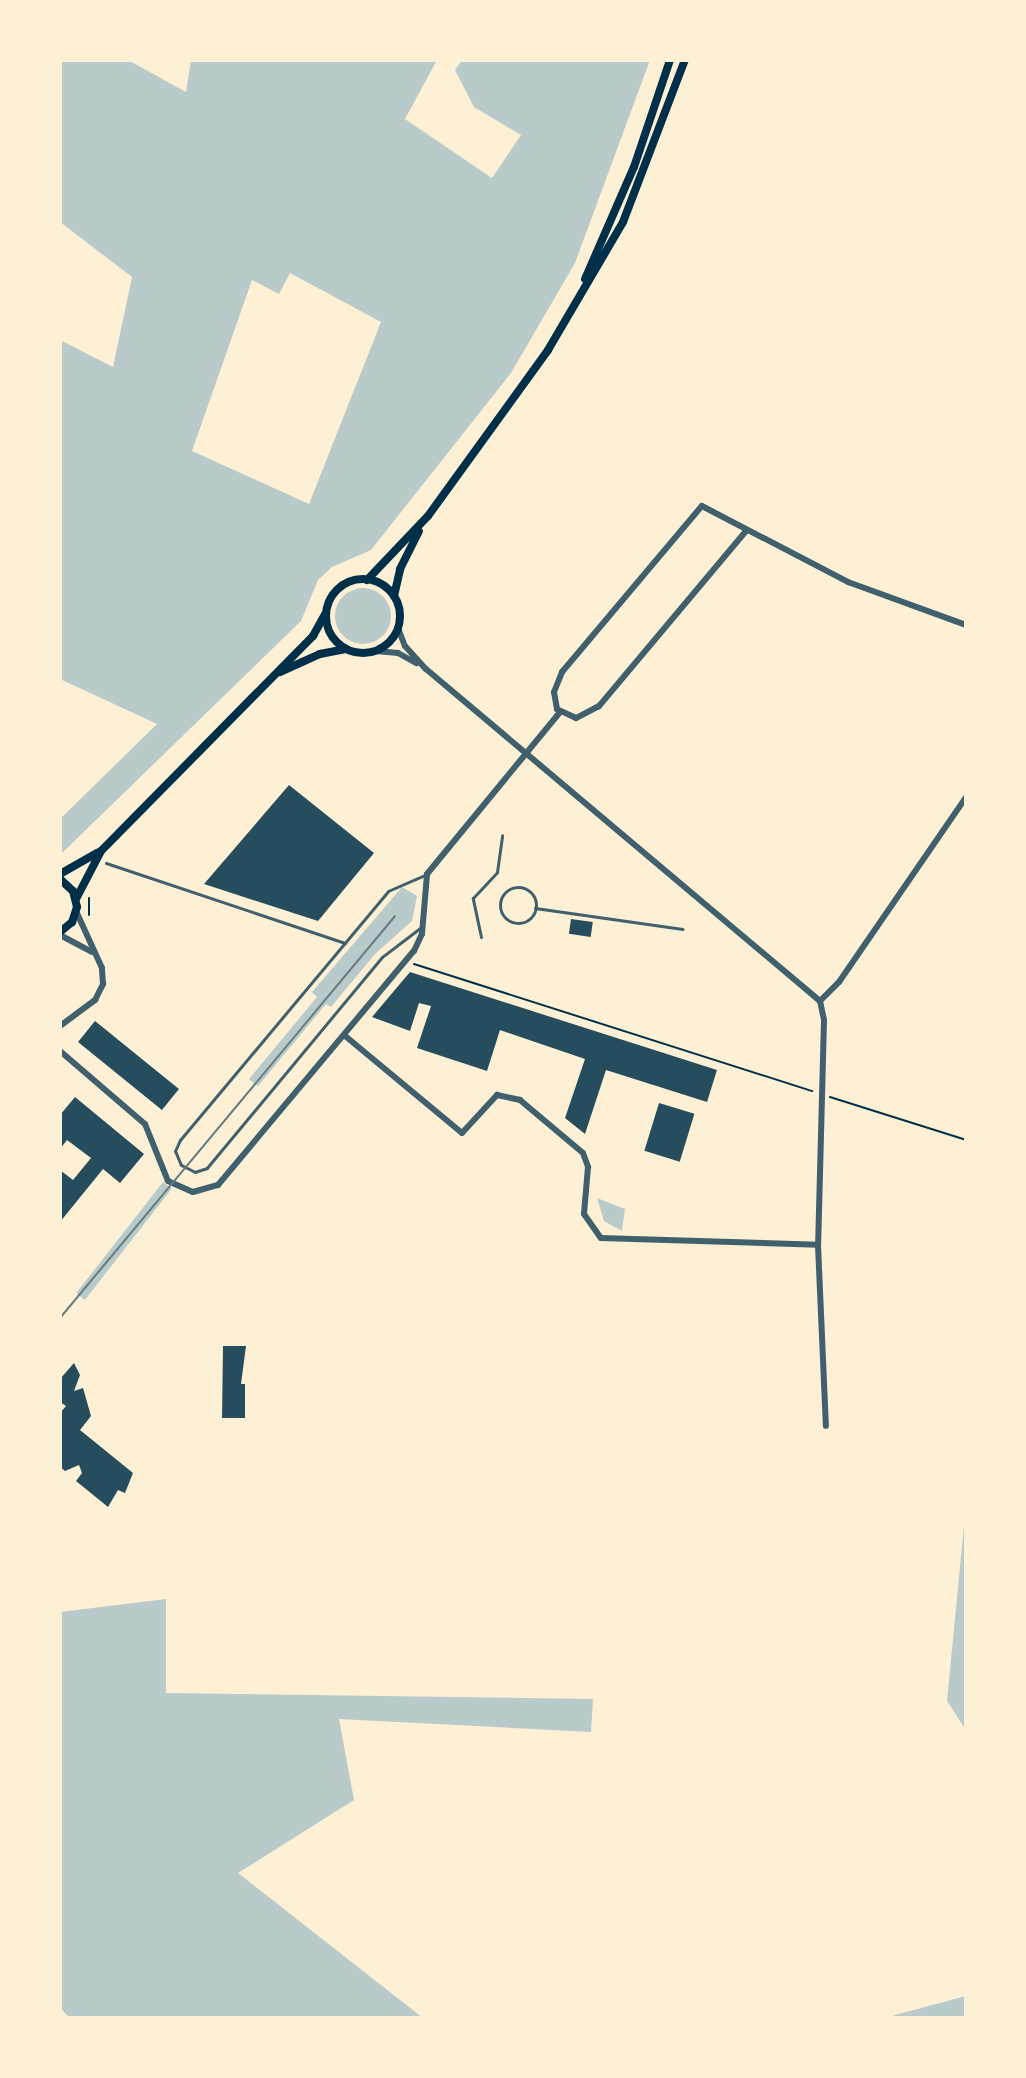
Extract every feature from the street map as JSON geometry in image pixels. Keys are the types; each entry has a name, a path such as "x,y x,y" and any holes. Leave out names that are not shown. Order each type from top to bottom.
{"main road":[{"path":"574,306 634,167 670,60"},
{"path":"76,899 60,876 101,851 313,636 339,588 367,580 428,516 513,403 629,210 685,60"},
{"path":"273,677 313,656 346,649 376,651 398,628 394,596 402,562 428,516"},
{"path":"367,580 394,596"},
{"path":"326,613 331,634 346,649"},
{"path":"60,934 76,911 76,899 101,851"}],"street":[{"path":"746,531 599,706 576,718 560,712 553,698 562,672 702,506 848,582 966,625"},
{"path":"398,628 405,646 426,669 820,1001 824,1020 819,1093 818,1245 826,1426"},
{"path":"376,651 398,653 426,669"},
{"path":"60,1051 145,1124 162,1175 189,1192 218,1185 407,960 422,927 427,874 560,712"},
{"path":"820,1001 839,982 966,797"},
{"path":"60,1026 101,990 103,973 76,911"},
{"path":"60,934 97,957"},
{"path":"344,1035 462,1133 497,1095 520,1100 583,1153 588,1167 586,1220 606,1240 818,1245"}],"lane":[{"path":"481,937 473,898 478,887 495,875 504,849 502,835"},
{"path":"106,863 345,943"},
{"path":"422,927 399,939 382,957 207,1168 185,1168 175,1157 176,1145 392,887 427,874"},
{"path":"522,888 533,897 535,908 528,919 515,923 504,916 500,903 509,890 522,888"},
{"path":"535,908 683,929"}],"path":[{"path":"91,885 91,921"},
{"path":"407,960 966,1140"}],"shaded area":[{"path":"60,60 128,60 186,92 191,60 437,60 405,119 492,178 521,135 474,107 455,70 462,60 650,60 575,263 511,373 371,550 332,567 318,580 301,621 60,855 60,819 157,724 60,679 60,340 113,367 132,277 60,222","holes":["290,273 381,322 309,504 192,451 252,280 279,294"]},
{"path":"363,588 383,596 391,616 383,636 363,644 343,636 335,616 343,596"},
{"path":"402,887 417,896 412,921 375,954 331,1007 326,1004 258,1086 249,1079 317,997 312,992"},
{"path":"163,1182 172,1189 85,1300 76,1293"},
{"path":"597,1198 625,1209 622,1231 604,1221"},
{"path":"966,1505 966,1730 947,1701"},
{"path":"166,1599 166,1693 593,1699 591,1732 339,1719 354,1800 238,1873 423,2018 70,2018 60,2008 60,1612"},
{"path":"966,1996 966,2018 888,2018 895,2015"}],"building":[{"path":"289,785 374,853 318,921 204,884"},
{"path":"571,919 593,922 591,937 569,934"},
{"path":"410,972 717,1070 707,1102 606,1070 585,1134 565,1118 585,1059 500,1030 487,1071 417,1048 431,1006 419,1003 410,1031 372,1017"},
{"path":"95,1021 179,1089 162,1110 78,1042"},
{"path":"75,1097 144,1154 120,1183 103,1169 60,1222 60,1170 73,1180 91,1158 67,1140 60,1149 60,1115"},
{"path":"659,1103 694,1114 680,1162 644,1151"},
{"path":"223,1346 246,1346 241,1384 245,1384 245,1418 222,1418"},
{"path":"74,1363 80,1375 74,1391 83,1388 91,1416 80,1430 133,1473 125,1493 118,1490 108,1507 76,1481 82,1473 79,1465 65,1471 60,1467 60,1413 66,1406 60,1402 60,1379"}],"tram line":[{"path":"60,1318 395,916"}]}
